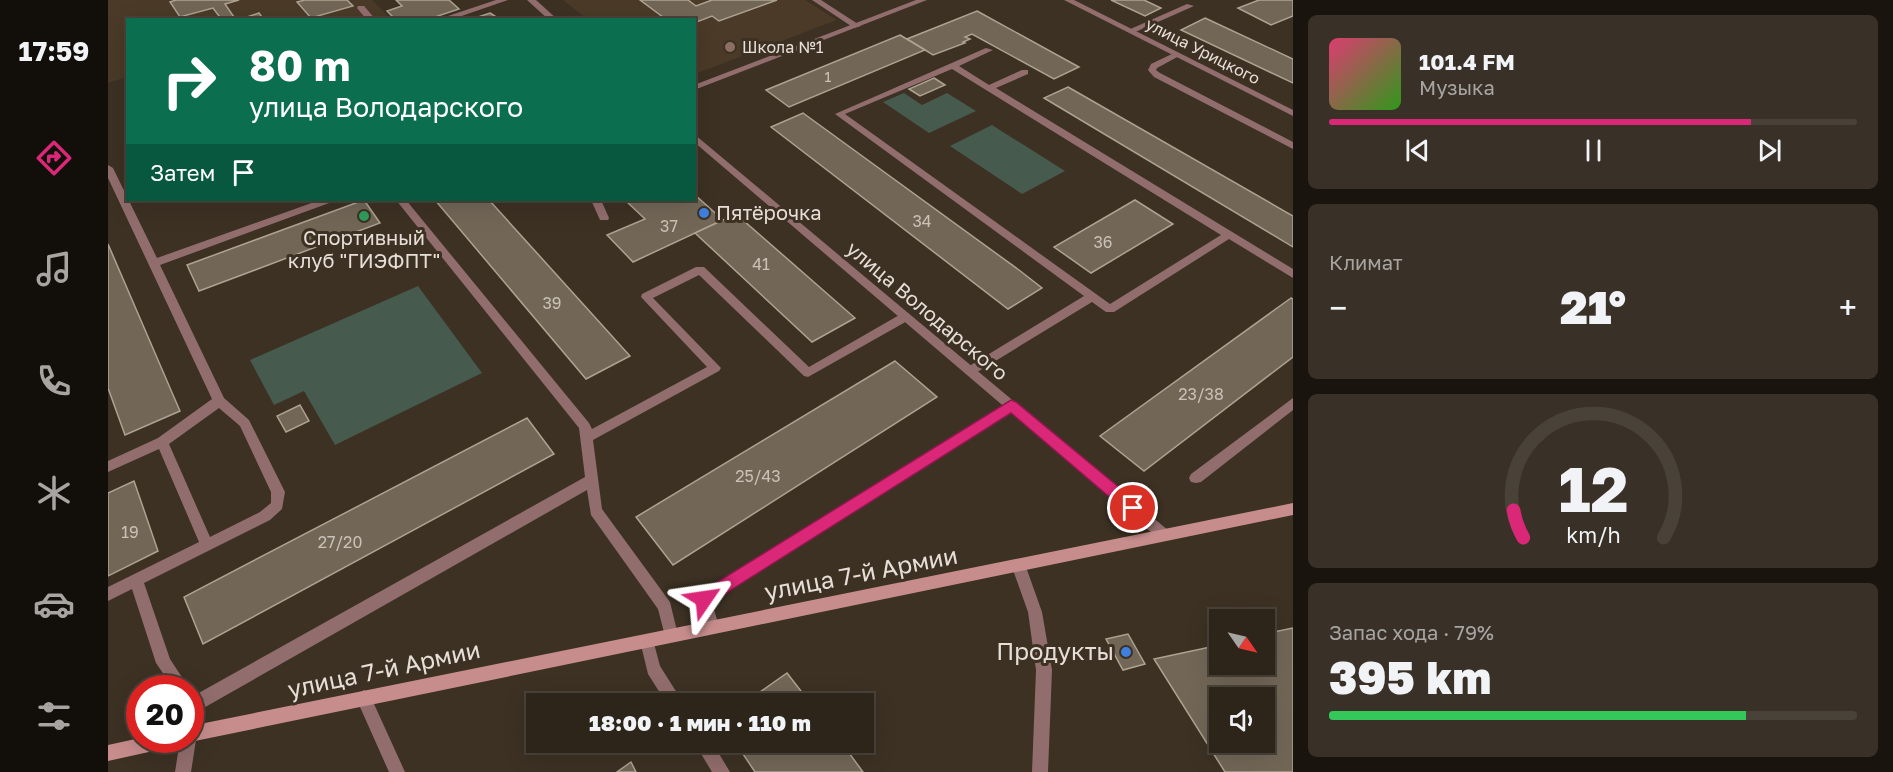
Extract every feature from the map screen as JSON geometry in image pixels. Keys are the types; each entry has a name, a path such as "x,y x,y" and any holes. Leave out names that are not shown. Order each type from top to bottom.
{"street":[{"path":"466,0 475,9"},
{"path":"446,18 504,0"},
{"path":"531,0 552,18"},
{"path":"816,0 857,26"},
{"path":"696,87 924,0"},
{"name":"улица Урицкого","path":"1068,0 1293,113"},
{"path":"1130,31 1190,6"},
{"path":"361,8 370,18"},
{"path":"989,50 839,114 1110,309 1228,235"},
{"path":"1177,55 1154,66 1152,70 1156,75 1293,146"},
{"path":"953,66 1293,274"},
{"path":"989,88 1025,72"},
{"name":"улица Володарского","path":"696,139 1164,535"},
{"path":"108,168 219,402 245,423 278,492 277,505 265,516 108,594"},
{"path":"154,263 325,201"},
{"path":"402,201 585,427 596,511 665,607 671,635"},
{"path":"596,201 604,218"},
{"path":"586,438 715,368 646,297 700,270 808,373 905,317"},
{"path":"970,371 1093,296"},
{"path":"108,466 162,442 219,402"},
{"path":"1196,478 1293,404"},
{"path":"712,627 704,599 1011,406"},
{"path":"162,442 207,545"},
{"path":"204,696 592,480"},
{"name":"улица 7-й Армии","path":"204,731 1293,510"},
{"path":"1019,567 1035,612 1044,670 1040,772"},
{"path":"136,580 164,663 173,675"},
{"path":"647,640 652,669 668,693"},
{"path":"364,698 397,772"},
{"path":"108,753 126,749"},
{"path":"183,772 186,753"},
{"path":"709,753 722,772"}],"shaded area":[{"path":"108,0 372,0 388,16 382,18 126,18 126,77 108,83"},
{"name":"Школа №1","path":"563,0 805,0 837,20 696,74 696,18 586,18"}],"green space":[{"path":"904,93 922,105 947,93 976,111 929,133 883,102"},
{"path":"992,125 1065,171 1022,194 950,146"},
{"path":"418,286 482,373 335,445 304,391 274,405 250,360"}],"building":[{"path":"176,0 239,0 225,4 235,18 220,18 213,8 180,17 170,2"},
{"path":"347,0 353,6 311,18 297,2"},
{"path":"396,0 449,0 459,9 432,18 394,18 387,11 402,6"},
{"path":"640,0 688,0 696,6 712,0 777,0 719,21 712,16 696,22 696,18 664,18"},
{"path":"1111,0 1144,0 1161,8 1145,16"},
{"path":"1259,0 1293,0 1293,16 1271,25 1238,8"},
{"path":"977,11 1079,67 1054,79 972,34 965,37 970,39 963,42 965,43 933,55 907,39"},
{"path":"259,13 263,18 244,18"},
{"path":"490,13 498,18 475,18"},
{"path":"1205,18 1293,59 1293,83 1181,30"},
{"path":"900,35 925,50 789,107 766,90"},
{"path":"934,78 945,85 920,96 909,89"},
{"path":"1068,87 1293,216 1293,247 1044,98"},
{"path":"803,113 1042,288 1008,309 771,127"},
{"path":"696,196 723,220 633,262 607,235 645,219 626,201 696,201"},
{"path":"1135,200 1173,224 1091,273 1054,247"},
{"path":"361,201 365,201 380,223 199,291 187,265"},
{"path":"436,201 490,201 630,356 586,379"},
{"path":"736,214 855,318 812,342 695,233"},
{"path":"108,244 180,411 125,435 108,388"},
{"path":"1291,298 1293,299 1293,357 1144,471 1100,436"},
{"path":"895,361 937,397 673,565 636,517"},
{"path":"300,405 309,421 286,432 277,416"},
{"path":"527,418 554,454 203,644 184,597"},
{"path":"134,481 158,551 108,576 108,493"},
{"path":"1293,628 1293,772 1225,772 1213,753 1275,753 1275,687 1209,687 1209,747 1154,659 1209,647 1209,675 1275,675 1275,632"},
{"name":"Продукты","path":"1128,634 1145,664 1123,670 1106,639"},
{"path":"787,673 802,693 759,693"},
{"path":"742,753 849,753 863,772 755,772"},
{"path":"631,762 636,772 617,772"}],"place":[{"name":"Школа №1","path":"730,47"},
{"name":"Пятёрочка","path":"704,213"},
{"name":"Спортивный клуб \"ГИЭФПТ\"","path":"364,216"},
{"name":"Продукты","path":"1126,652"}],"route":[{"path":"704,599 1011,406 1133,508"}]}
